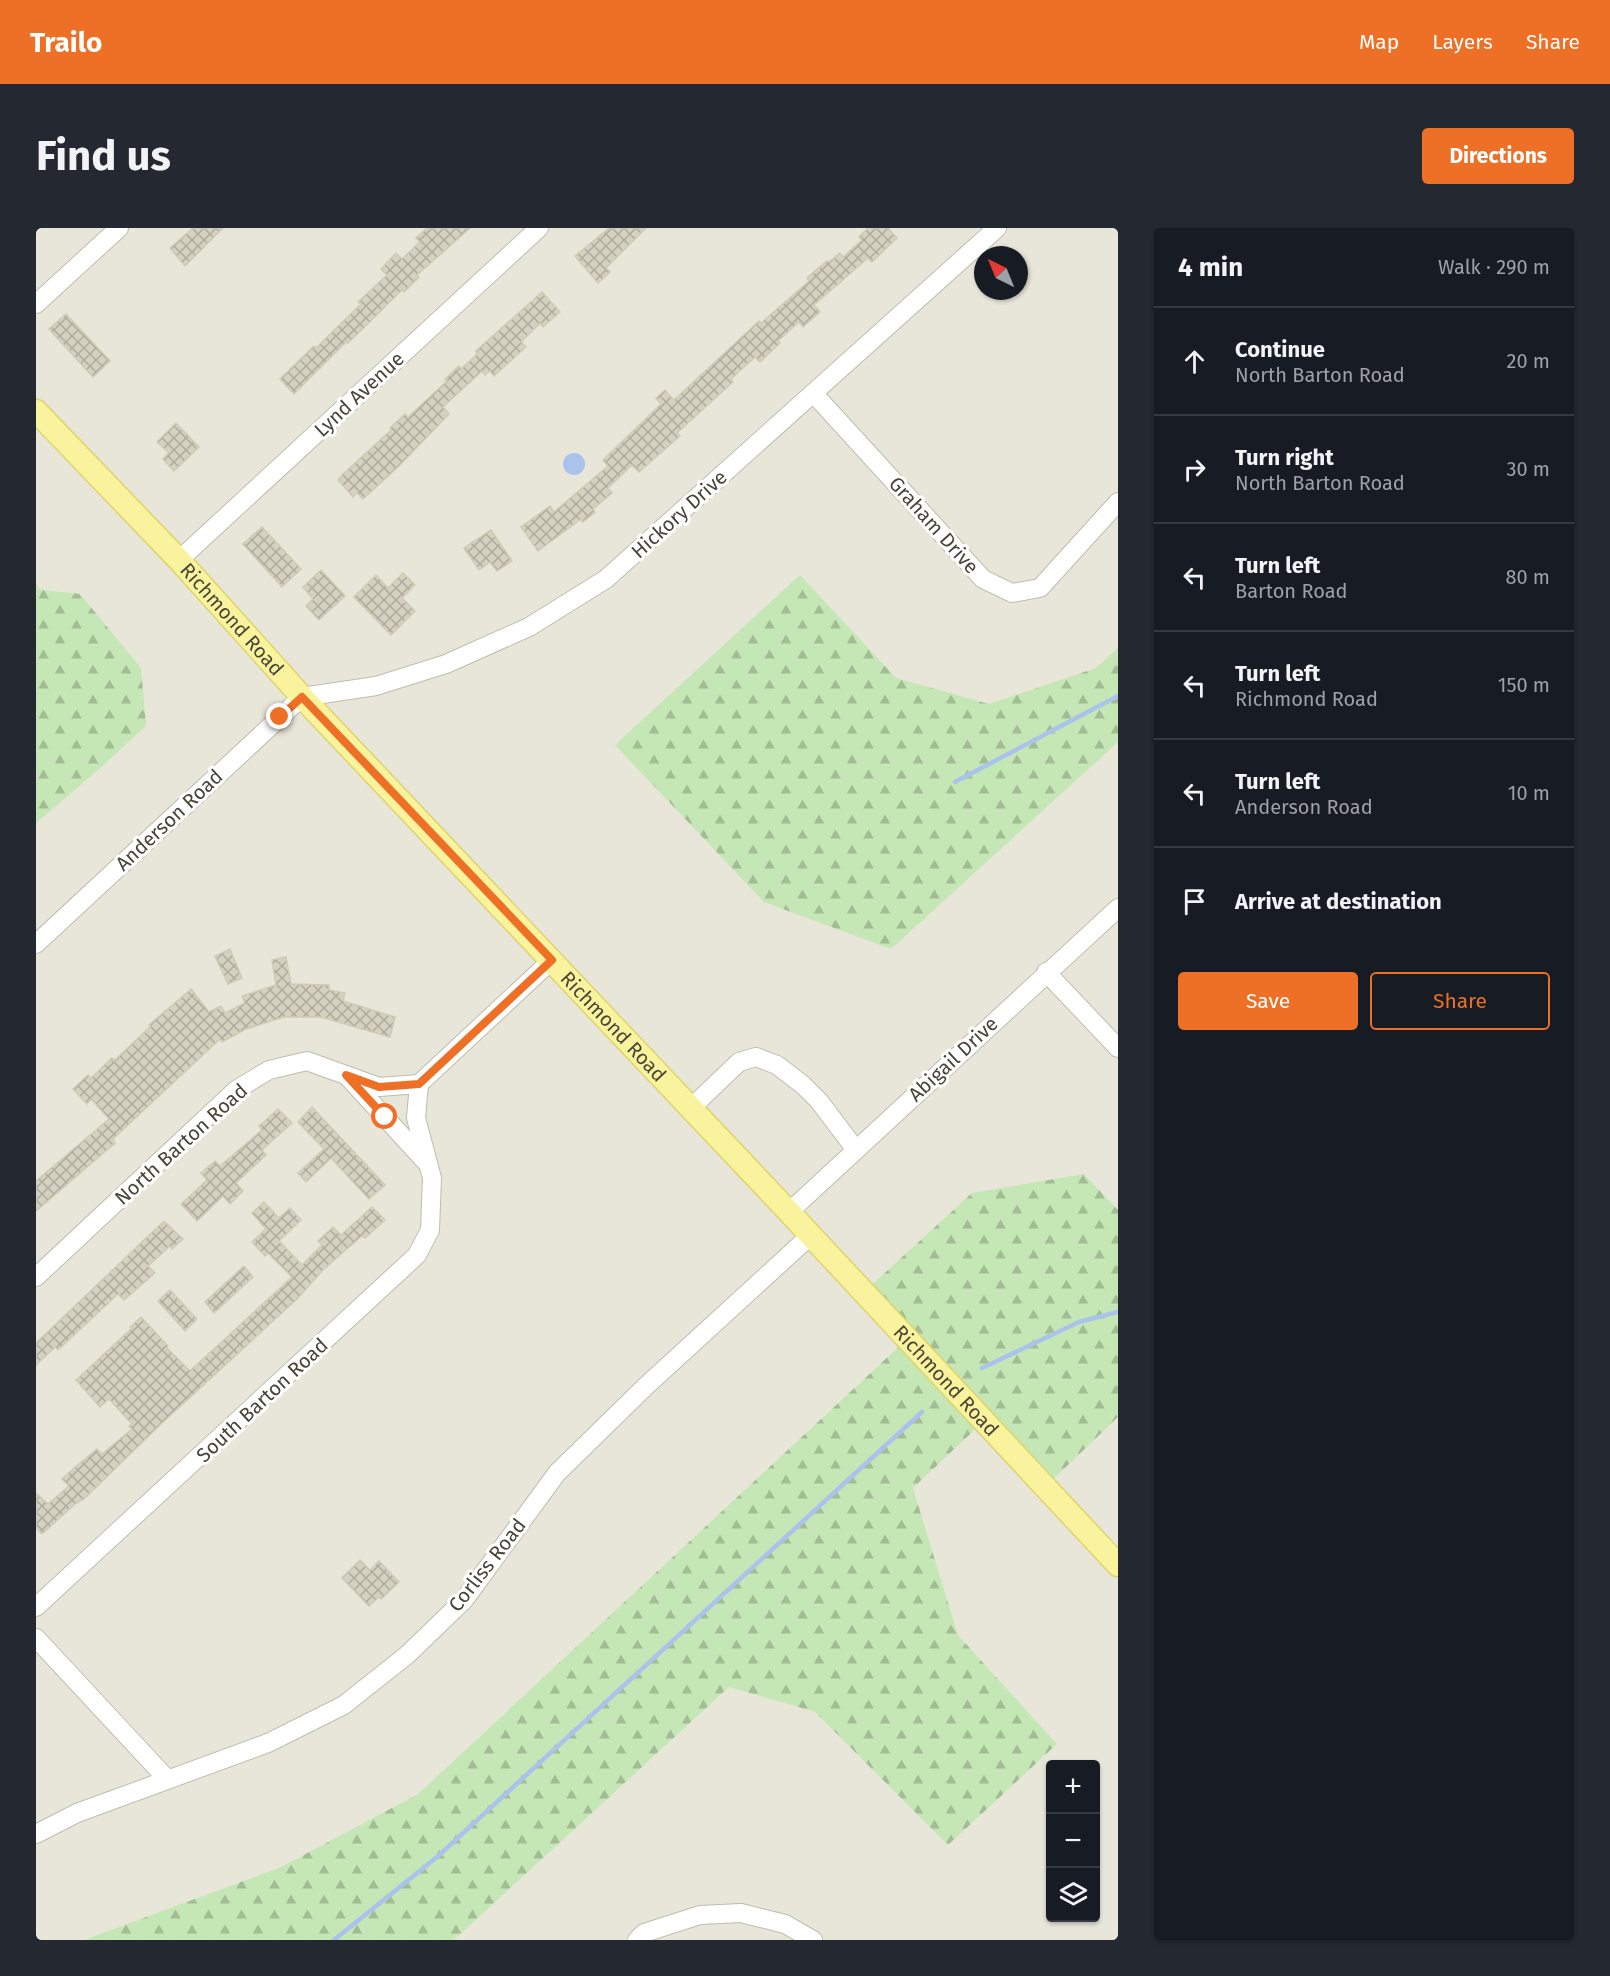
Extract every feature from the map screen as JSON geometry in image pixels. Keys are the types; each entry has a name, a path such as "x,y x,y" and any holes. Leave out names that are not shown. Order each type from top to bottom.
{"main road":[{"name":"Richmond Road","path":"36,411 1118,1565"}],"street":[{"path":"36,304 119,228"},
{"name":"Lynd Avenue","path":"178,560 539,228"},
{"name":"Hickory Drive","path":"302,697 376,686 446,664 529,627 606,579 997,228"},
{"name":"Graham Drive","path":"814,394 983,579 1012,593 1040,588 1118,502"},
{"name":"Anderson Road","path":"36,944 302,697"},
{"name":"Abigail Drive","path":"789,1212 1046,972 1118,908"},
{"path":"419,1084 552,960"},
{"path":"1046,972 1118,1048"},
{"path":"691,1108 739,1062 756,1057 777,1065 802,1085 819,1101 856,1150"},
{"name":"North Barton Road","path":"36,1277 236,1090 269,1070 307,1061 379,1087 419,1084"},
{"name":"North Barton Road","path":"346,1075 428,1164"},
{"name":"South Barton Road","path":"36,1607 417,1256 430,1230 432,1178 416,1118 419,1084"},
{"name":"Corliss Road","path":"36,1834 77,1813 268,1743 344,1705 407,1655 464,1600 557,1473 646,1386 811,1235"},
{"path":"36,1638 167,1779"},
{"path":"637,1940 644,1933 700,1914 741,1913 785,1924 813,1940"}],"shaded area":[{"path":"36,228 1118,228 1118,1210 1084,1174 418,1794 281,1867 84,1940 36,1940"},
{"path":"1118,1417 1118,1940 454,1940 729,1687 815,1712 948,1844 1057,1744 958,1635 913,1488 984,1421 1045,1486"}],"green space":[{"path":"800,575 896,678 989,704 1096,668 1118,648 1118,742 891,949 764,902 615,745"},
{"path":"36,584 41,590 80,594 141,668 146,726 36,823"},
{"path":"1084,1174 1118,1210 1118,1417 1045,1487 984,1421 913,1488 958,1635 1057,1744 948,1845 815,1712 729,1687 454,1940 84,1940 281,1867 418,1794 907,1339 864,1292 972,1193"}],"water":[{"path":"574,453 582,456 585,464 582,472 574,475 566,472 563,464 566,456"}],"building":[{"path":"193,228 223,228 185,266 170,248"},
{"path":"427,228 470,228 417,275 419,277 404,292 402,290 294,394 280,379 361,304 358,302 387,275 381,269 396,253 402,259 420,242 416,238"},
{"path":"609,228 646,228 606,268 610,272 598,283 575,256"},
{"path":"868,228 888,228 897,238 872,262 868,258 814,305 820,312 803,327 799,322 760,362 755,357 731,379 733,382 677,433 680,436 639,472 632,465 608,488 612,493 593,509 595,512 583,522 581,519 538,551 521,527 550,506 554,512 608,466 603,460 661,404 656,398 665,390 674,400 759,321 761,323 809,281 807,278 827,261 829,262 840,253 843,257 862,240 859,237"},
{"path":"542,292 560,312 543,327 540,323 521,342 526,347 494,376 490,371 485,375 482,371 443,407 449,414 399,466 363,499 357,493 353,497 338,480 342,475 405,414 408,417 447,381 445,379 459,366 461,369 477,354 476,351"},
{"path":"66,314 110,361 93,377 49,329"},
{"path":"176,423 199,447 174,471 163,459 169,453 157,442"},
{"path":"262,527 301,569 282,587 243,544"},
{"path":"491,530 512,561 497,571 490,562 479,570 464,548"},
{"path":"321,570 345,596 319,620 306,606 313,599 303,587"},
{"path":"403,573 415,585 402,598 415,611 391,635 354,597 376,575 388,588"},
{"path":"230,949 242,978 228,984 215,956"},
{"path":"286,957 291,984 329,985 329,990 345,993 343,1001 395,1017 390,1037 321,1017 284,1017 246,1029 222,1042 220,1039 113,1139 115,1143 36,1211 36,1181 109,1119 91,1099 87,1104 73,1089 88,1075 91,1078 112,1058 114,1061 151,1026 149,1025 191,989 209,1012 221,1006 225,1013 245,1003 242,996 276,985 272,960"},
{"path":"312,1107 385,1185 369,1199 331,1158 306,1182 298,1173 324,1149 298,1122"},
{"path":"278,1109 292,1123 262,1150 266,1155 236,1183 243,1191 230,1204 223,1196 197,1221 181,1204 207,1180 201,1173 215,1161 220,1166 262,1130 259,1126"},
{"path":"264,1202 279,1218 290,1208 301,1220 279,1241 302,1265 322,1245 318,1241 333,1227 341,1235 372,1207 385,1220 365,1238 362,1236 323,1270 298,1298 161,1424 84,1499 75,1504 42,1534 36,1528 36,1493 48,1504 69,1486 62,1479 74,1468 97,1449 102,1454 132,1429 129,1426 132,1424 109,1399 100,1407 76,1380 141,1317 168,1346 167,1348 191,1370 292,1277 268,1253 265,1256 252,1242 266,1229 252,1213"},
{"path":"164,1221 183,1239 172,1249 170,1246 148,1266 155,1273 124,1300 118,1294 58,1350 55,1347 36,1365 36,1343"},
{"path":"244,1266 253,1277 214,1313 205,1302"},
{"path":"170,1290 197,1319 185,1331 158,1301"},
{"path":"360,1560 370,1570 379,1561 399,1582 381,1599 379,1597 369,1606 342,1578"}],"waterway":[{"path":"955,782 1118,696"},
{"path":"982,1368 1079,1322 1118,1312"},
{"path":"334,1940 437,1857 922,1412"}],"route":[{"path":"280,717 302,697 552,960 419,1084 379,1087 346,1075 385,1117"}]}
